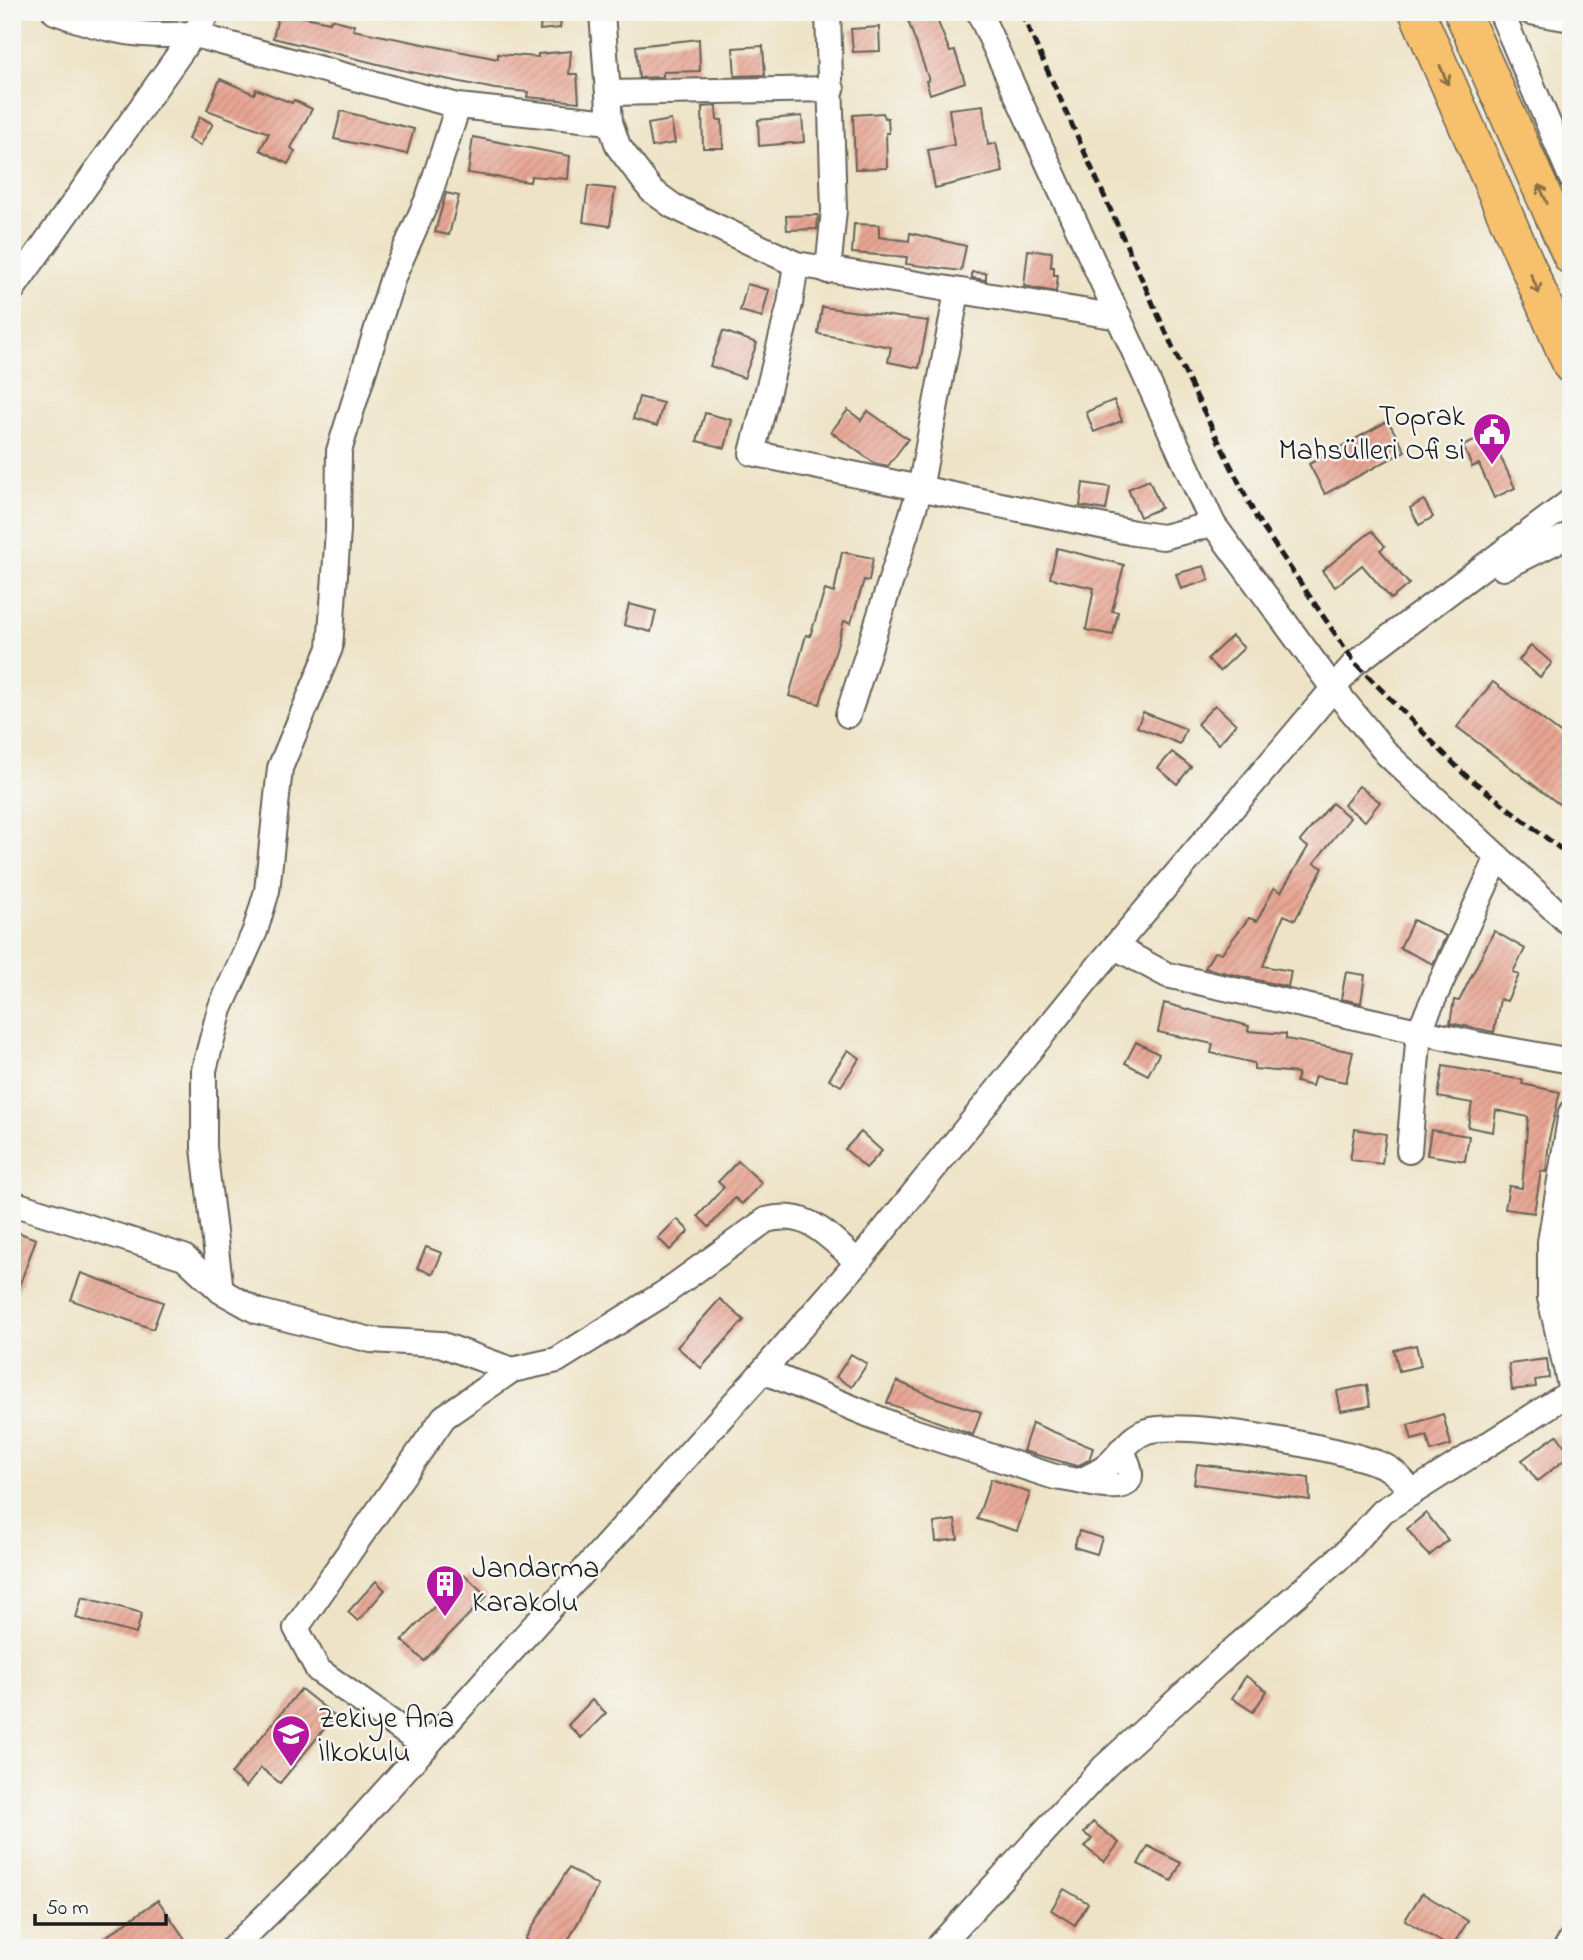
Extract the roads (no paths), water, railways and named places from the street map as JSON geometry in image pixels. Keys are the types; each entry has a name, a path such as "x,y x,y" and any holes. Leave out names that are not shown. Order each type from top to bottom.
{"highway":[{"path":"1417,12 1571,366"},
{"path":"1462,12 1571,257"}],"street":[{"path":"12,290 209,12"},
{"path":"602,12 610,122 618,146 651,190 673,206 796,264 1119,317"},
{"path":"828,12 834,210 828,271"},
{"path":"979,12 1213,524 1333,688 1387,754 1571,925"},
{"path":"1571,19 1529,12 1504,21 1571,177"},
{"path":"66,14 102,29 155,37 191,34 458,106 610,122"},
{"path":"608,93 832,89"},
{"path":"221,1292 204,1148 204,1070 219,1009 256,931 267,891 280,768 330,648 338,530 339,451 393,276 429,196 458,106"},
{"path":"796,264 790,304 752,453 1163,537 1213,524"},
{"path":"848,715 920,489 957,292"},
{"path":"233,1948 331,1852 763,1371 858,1262 1115,947 1355,663 1452,593 1571,501"},
{"path":"1452,593 1571,534"},
{"path":"1409,1151 1419,1031 1498,857"},
{"path":"1115,947 1167,975 1419,1031 1571,1061"},
{"path":"937,1948 1104,1767 1345,1553 1383,1511 1411,1490 1571,1391 1550,1298 1550,1242 1571,1113"},
{"path":"12,1202 184,1257 221,1292 257,1311 371,1340 440,1344 512,1370"},
{"path":"426,1746 318,1670 296,1628 444,1417 512,1370 557,1360 663,1294 766,1220 786,1215 802,1217 858,1262"},
{"path":"763,1371 894,1425 1055,1476 1079,1481 1109,1464 1138,1435 1149,1430 1177,1429 1234,1434 1334,1450 1385,1466 1411,1490"},
{"path":"1566,1948 1571,1940"}],"railway":[{"path":"1021,12 1178,359 1257,519 1355,663 1464,774 1571,857"}],"place":[{"name":"Toprak Mahsülleri Ofisi","path":"1492,466"},
{"name":"Jandarma Karakolu","path":"445,1618"},
{"name":"Zekiye Ana İlkokulu","path":"291,1768"}]}
